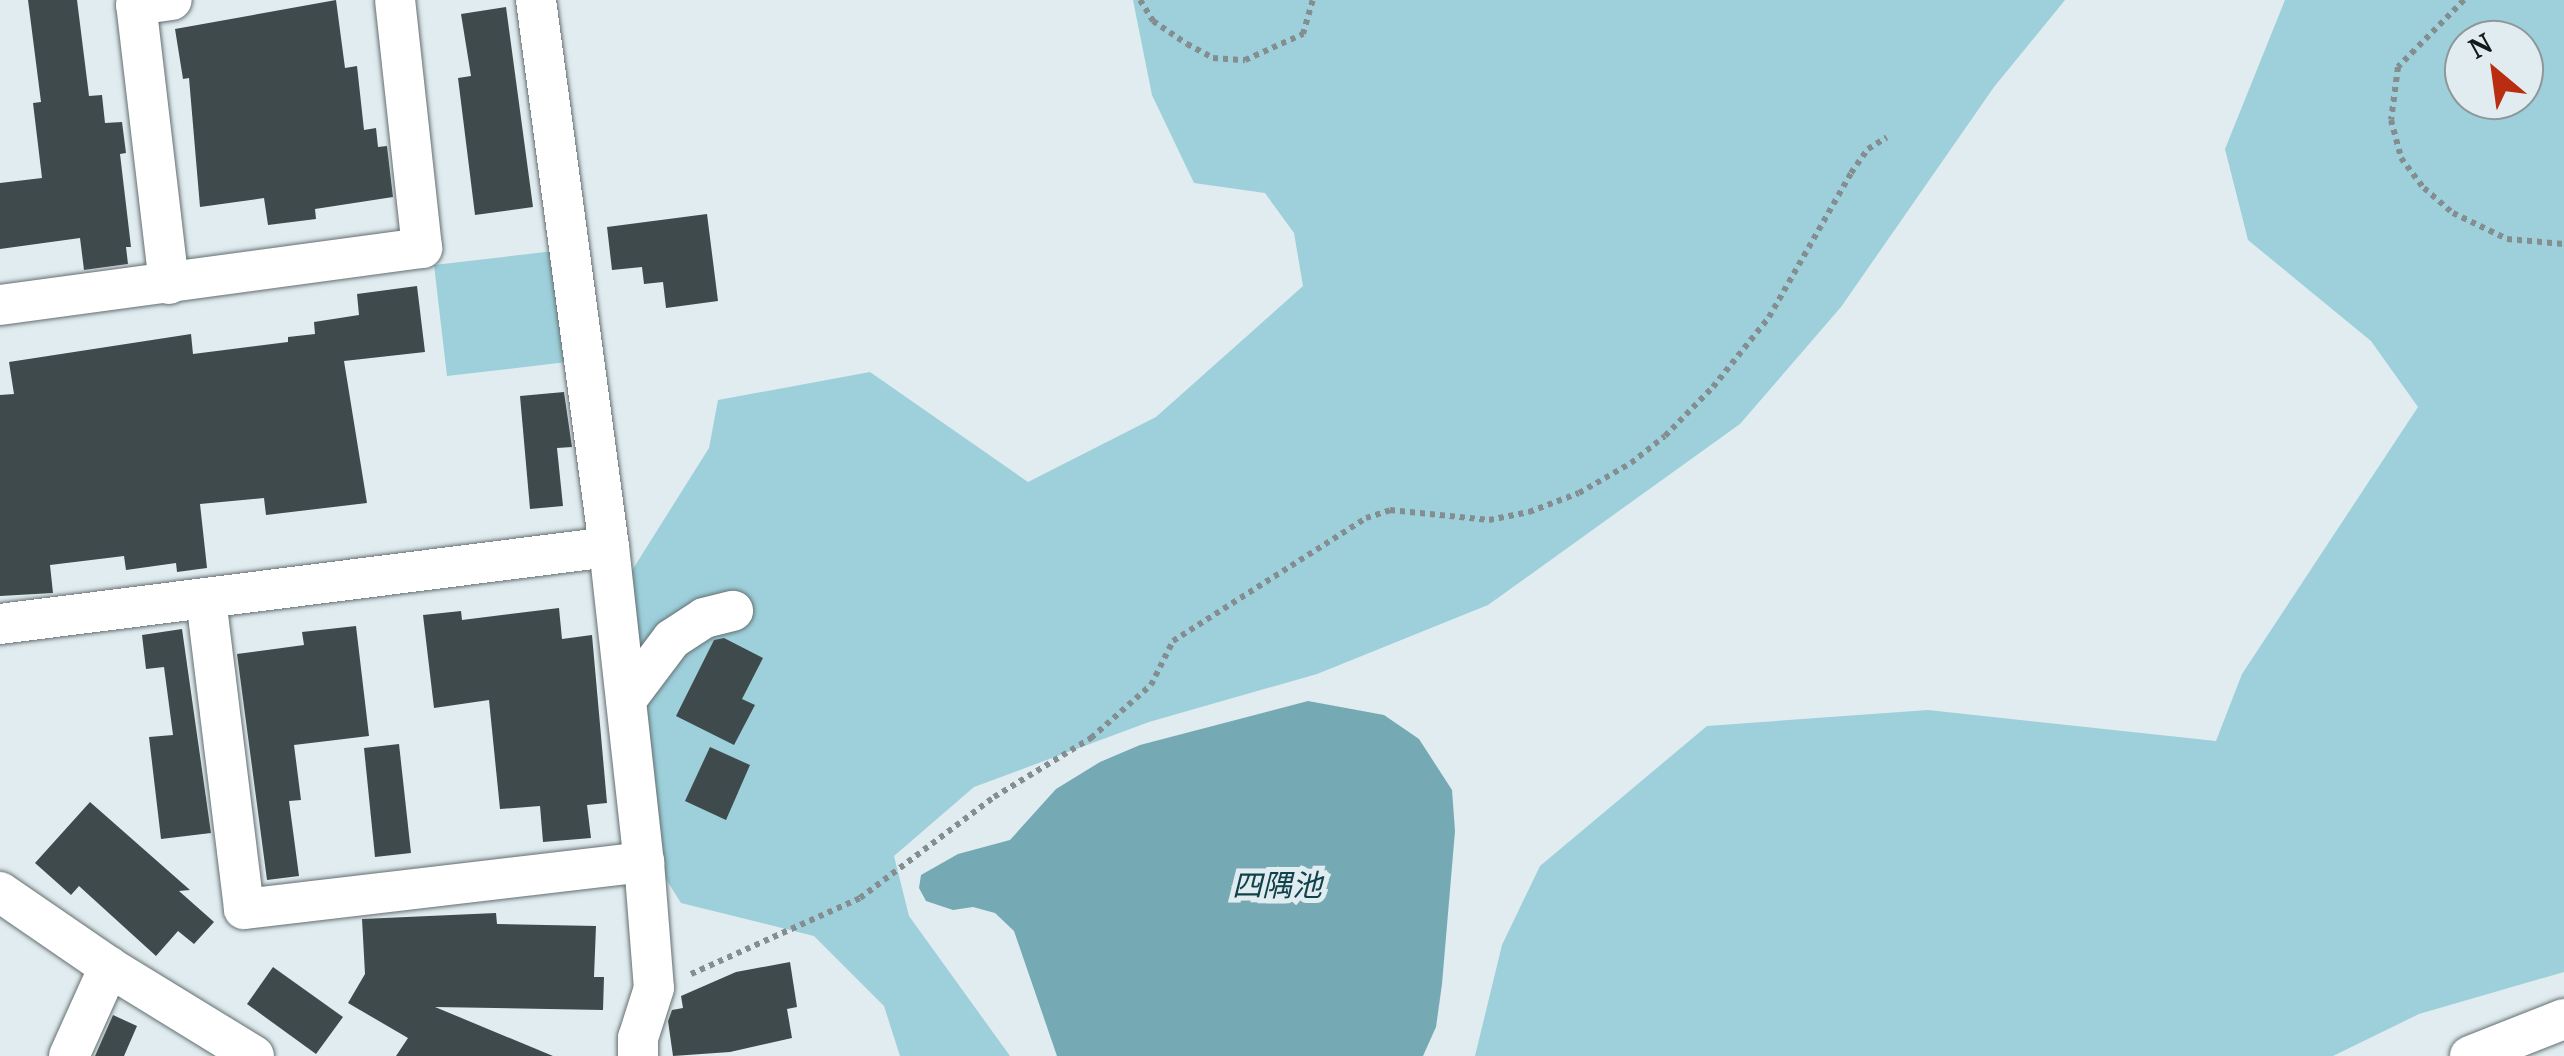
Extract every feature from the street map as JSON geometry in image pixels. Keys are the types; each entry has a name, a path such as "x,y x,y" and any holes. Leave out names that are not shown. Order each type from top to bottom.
{"street":[{"path":"169,284 136,5 172,0"},
{"path":"0,306 422,248 395,0"},
{"path":"536,0 609,547 644,862 654,988 638,1038 638,1056"},
{"path":"0,624 609,547"},
{"path":"206,599 244,908 644,862"},
{"path":"626,700 672,639 704,618 733,610"},
{"path":"0,892 109,967 254,1056"},
{"path":"69,1056 109,967"},
{"path":"2470,1056 2564,1019"}],"path":[{"path":"1140,0 1153,21 1187,44 1213,58 1246,60 1303,34 1312,0"},
{"path":"2464,0 2398,66 2391,120 2401,158 2424,188 2453,213 2508,238 2564,244"},
{"path":"654,988 721,964 860,898 994,797 1102,728 1151,684 1173,641 1366,518 1390,510 1489,520 1529,512 1579,493 1630,463 1714,387 1768,317 1851,173 1868,149 1887,136"}],"shaded area":[{"path":"1133,0 2065,0 1994,87 1841,307 1740,424 1488,605 1317,674 1149,722 974,787 894,856 909,916 1010,1056 900,1056 884,1006 814,936 681,903 659,868 626,580 709,448 718,400 870,372 1028,482 1156,417 1303,286 1294,233 1265,193 1194,183 1152,95"},
{"path":"2285,0 2564,0 2564,972 2419,1014 2333,1056 1475,1056 1502,945 1540,866 1707,726 1928,710 2216,741 2242,674 2418,407 2371,341 2248,240 2225,149"},
{"path":"554,251 567,362 447,376 434,265"}],"water":[{"name":"四隅池","path":"1308,701 1384,715 1419,739 1452,790 1455,831 1442,984 1436,1027 1423,1056 1057,1056 1014,931 995,913 973,907 953,910 926,901 919,888 921,875 958,854 1010,840 1056,789 1100,762 1140,745"}],"building":[{"path":"28,0 77,0 89,96 102,95 105,123 122,122 126,153 120,154 131,247 126,247 128,264 84,270 80,238 0,249 0,183 42,178 33,103 41,102"},
{"path":"336,0 345,68 357,66 364,130 376,128 378,147 387,146 393,197 315,209 316,219 268,225 264,198 200,207 189,78 183,79 175,29"},
{"path":"506,7 533,207 475,215 458,78 471,76 461,14"},
{"path":"707,214 718,301 666,308 663,282 644,284 642,267 612,270 607,227"},
{"path":"417,286 425,352 344,361 367,503 266,515 264,498 200,504 207,568 177,572 176,563 126,570 124,556 50,565 53,593 0,596 0,395 14,394 9,362 191,334 193,354 288,342 288,337 315,334 314,322 359,315 357,294"},
{"path":"564,392 572,447 557,448 563,506 530,509 520,396"},
{"path":"559,608 562,639 592,635 607,803 587,805 591,838 543,842 540,806 500,809 489,700 434,708 423,615 461,611 462,620"},
{"path":"356,626 369,736 294,745 301,800 289,801 299,876 267,880 237,654 304,645 302,632"},
{"path":"182,629 211,833 161,839 149,737 173,735 164,667 146,669 142,635"},
{"path":"724,638 763,658 742,699 755,705 734,745 676,716 714,640"},
{"path":"399,744 411,853 375,857 364,748"},
{"path":"710,747 750,765 726,820 685,801"},
{"path":"90,802 190,890 179,891 214,922 194,944 178,931 156,956 79,886 71,895 35,863"},
{"path":"496,913 497,924 596,926 594,977 604,977 603,1010 435,1007 553,1056 396,1056 408,1038 348,1003 365,974 362,919"},
{"path":"790,962 797,1007 787,1009 792,1038 730,1052 673,1056 668,1021 672,1010 683,1008 681,996 736,972"},
{"path":"273,967 343,1017 316,1054 247,1004"},
{"path":"113,1015 137,1026 124,1056 95,1056"}]}
